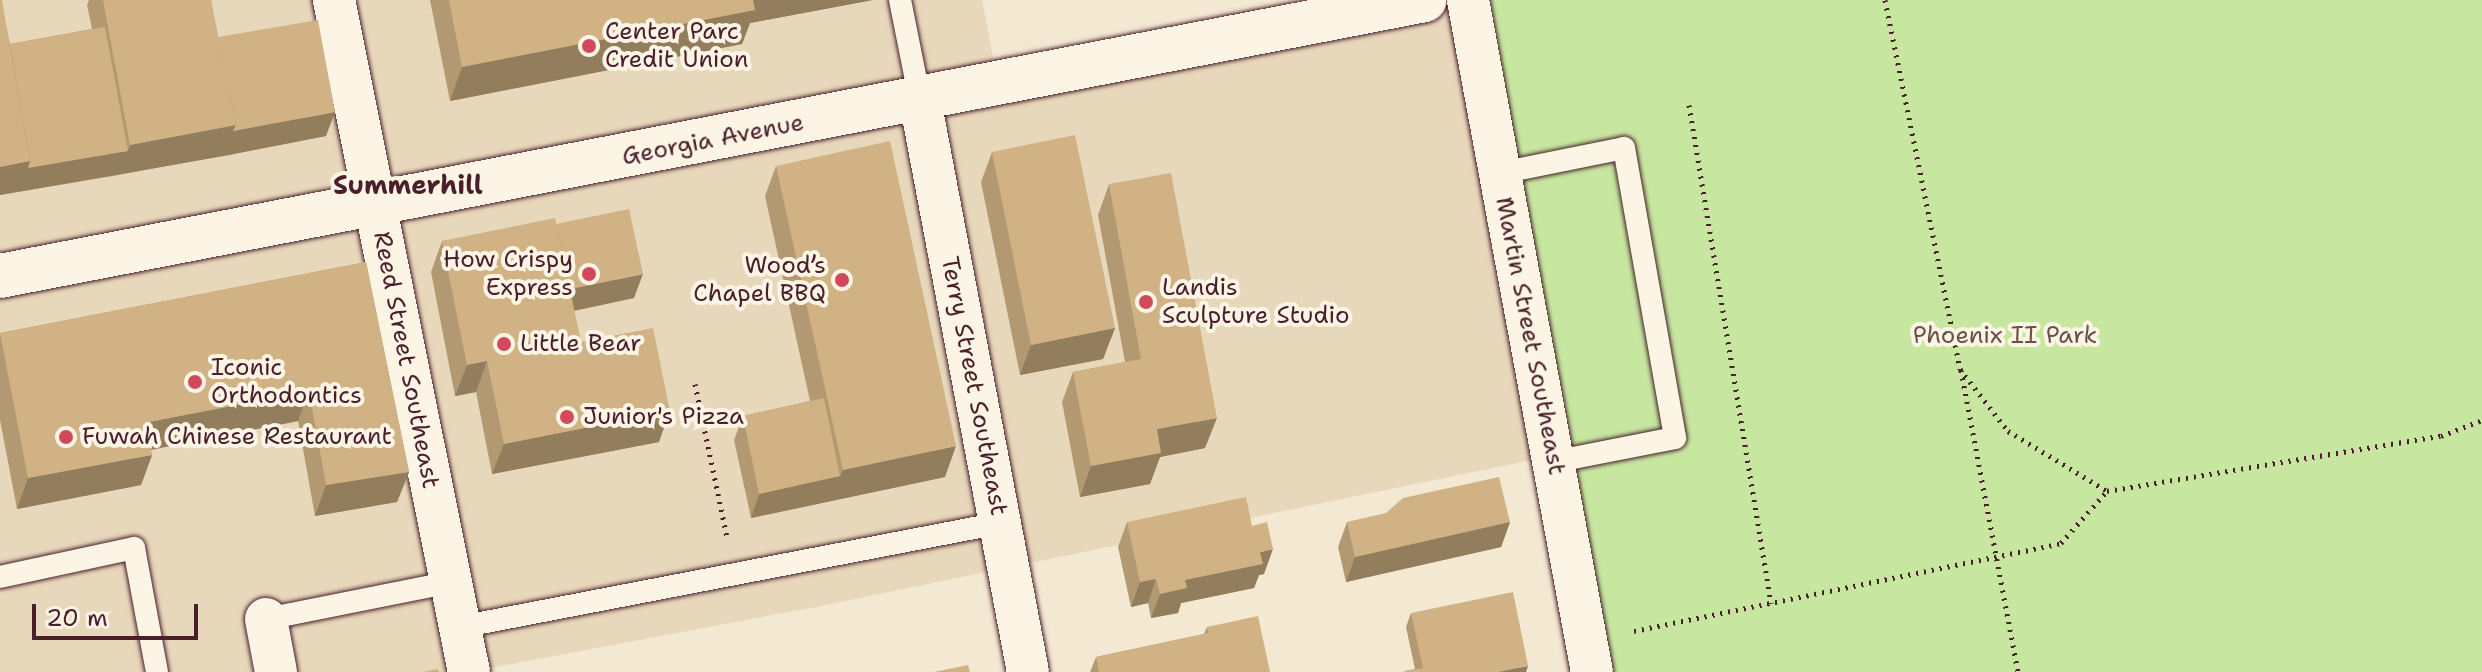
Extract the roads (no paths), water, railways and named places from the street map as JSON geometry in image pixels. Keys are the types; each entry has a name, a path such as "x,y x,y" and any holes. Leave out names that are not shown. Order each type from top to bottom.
{"main road":[{"name":"Georgia Avenue","path":"0,276 375,207 1425,0"}],"street":[{"name":"Reed Street Southeast","path":"334,0 469,672"},
{"name":"Martin Street Southeast","path":"1468,0 1592,672"},
{"name":"Terry Street Southeast","path":"920,100 1028,672"},
{"path":"266,619 276,672"}],"lane":[{"path":"900,0 920,100"},
{"path":"1500,173 1624,148 1675,438 1553,462"},
{"path":"460,627 1000,523"},
{"path":"0,577 134,548 157,672"},
{"path":"266,619 451,582"}],"place":[{"name":"Center Parc Credit Union","path":"589,46"},
{"name":"How Crispy Express","path":"589,274"},
{"name":"Wood’s Chapel BBQ","path":"842,280"},
{"name":"Landis Sculpture Studio","path":"1146,302"},
{"name":"Little Bear","path":"504,344"},
{"name":"Iconic Orthodontics","path":"195,382"},
{"name":"Junior's Pizza","path":"567,417"},
{"name":"Fuwah Chinese Restaurant","path":"66,437"}],"district":[{"name":"Summerhill","path":"408,185"}],"park label":[{"name":"Phoenix II Park","path":"2005,336"}]}
